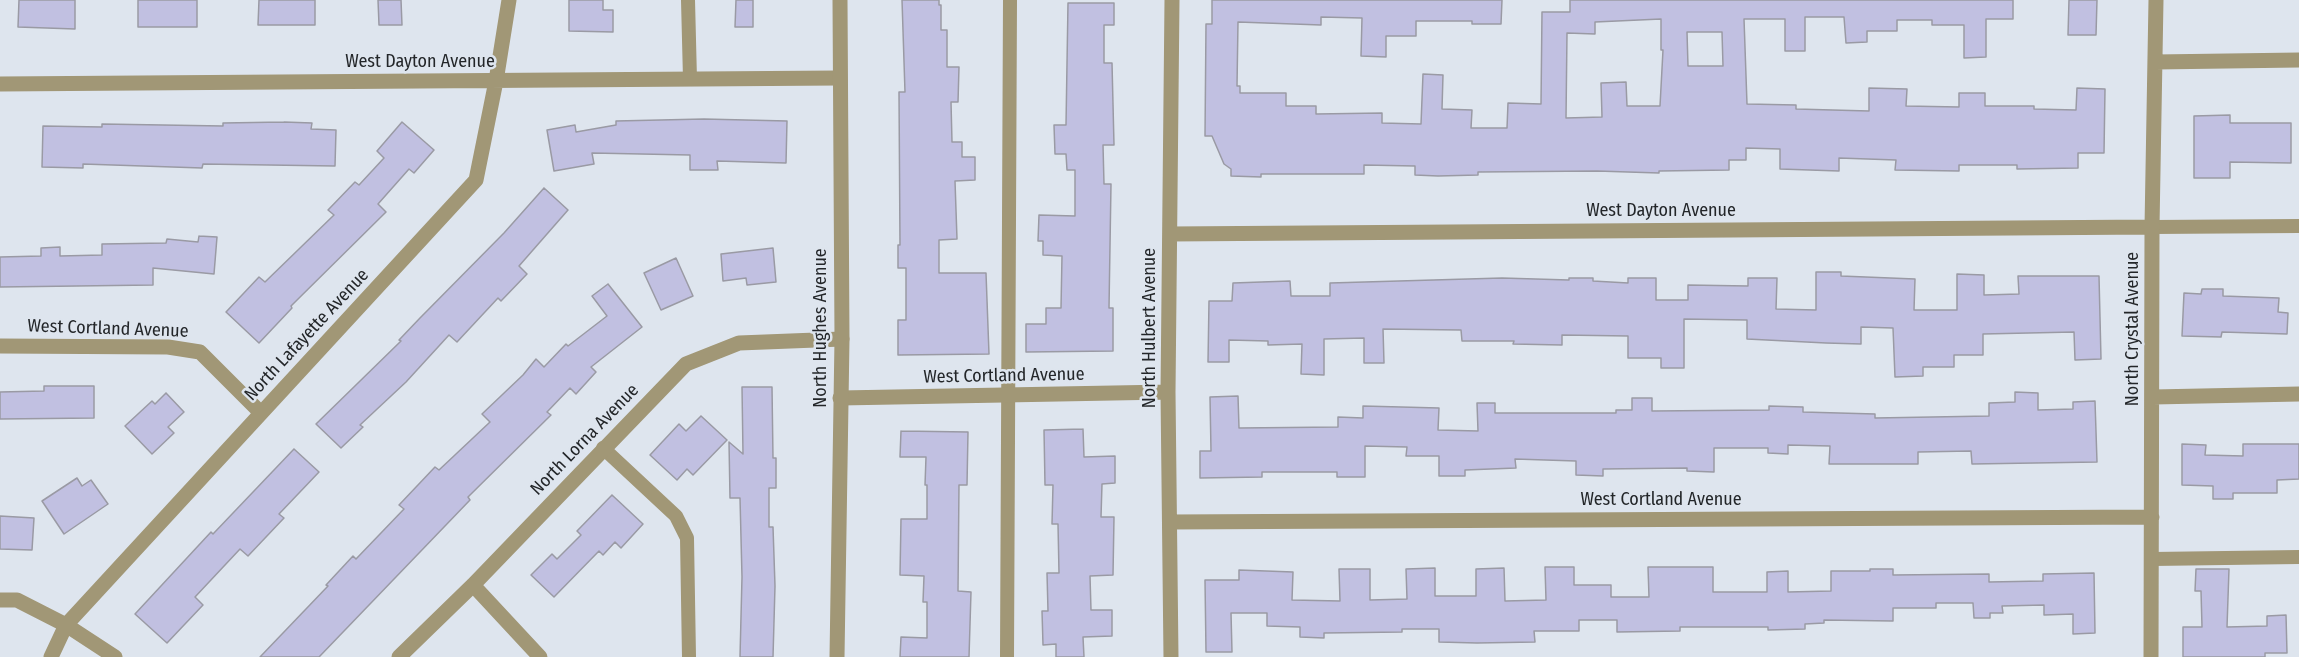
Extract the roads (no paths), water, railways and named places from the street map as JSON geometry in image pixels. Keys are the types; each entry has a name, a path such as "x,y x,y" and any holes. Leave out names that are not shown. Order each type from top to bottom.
{"street":[{"name":"North Lafayette Avenue","path":"51,657 66,625 476,180 496,81 509,0"},
{"name":"North Hughes Avenue","path":"837,657 842,339 840,0"},
{"name":"North Hulbert Avenue","path":"1171,657 1168,392 1172,0"},
{"name":"North Crystal Avenue","path":"2151,657 2152,227 2156,0"},
{"path":"2155,62 2299,60"},
{"name":"West Dayton Avenue","path":"0,84 839,78"},
{"name":"West Dayton Avenue","path":"1170,234 2152,227"},
{"name":"North Lorna Avenue","path":"399,657 473,585 686,364 739,343 842,339"},
{"name":"West Cortland Avenue","path":"0,346 168,347 200,352 261,413"},
{"name":"West Cortland Avenue","path":"840,398 1168,392"},
{"path":"2153,397 2299,394"},
{"name":"West Cortland Avenue","path":"1170,522 2152,517"},
{"path":"473,585 540,657"},
{"path":"0,600 17,600 66,625 115,657"}],"lane":[{"path":"688,0 690,80"},
{"path":"1007,657 1010,0"},
{"path":"2152,227 2299,226"},
{"path":"603,448 676,516 687,538 689,657"},
{"path":"2152,559 2299,557"}]}
